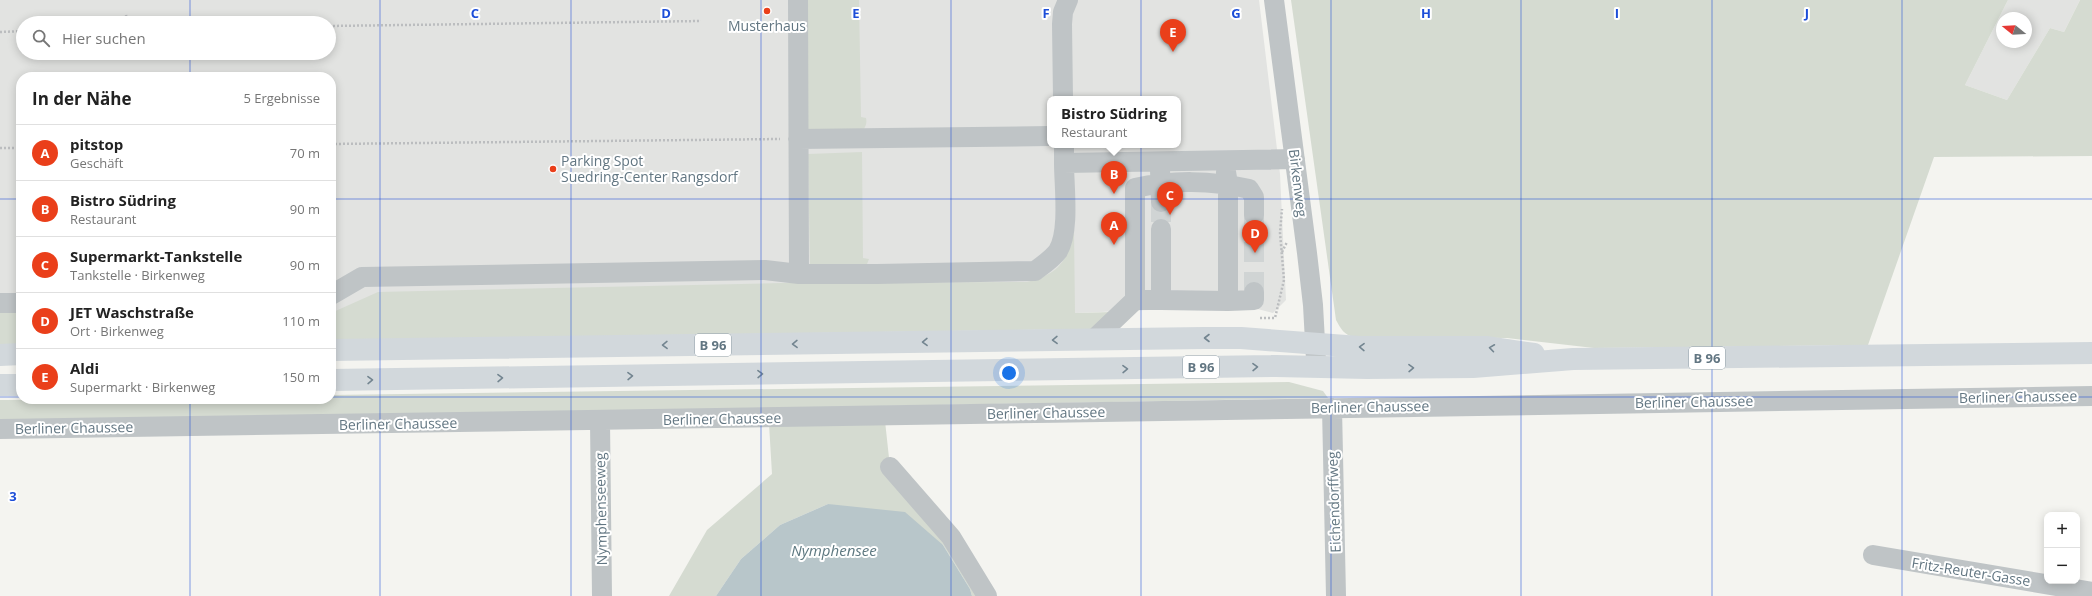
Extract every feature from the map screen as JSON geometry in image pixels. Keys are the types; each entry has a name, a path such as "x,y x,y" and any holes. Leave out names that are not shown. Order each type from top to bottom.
{"main road":[{"name":"B 96","path":"336,350 1241,338 1359,347 1486,347 1572,360"},
{"name":"B 96","path":"336,380 1316,366 1367,368 1480,367 1572,360 2092,353"},
{"path":"0,355 16,354"},
{"path":"0,385 16,385"}],"street":[{"path":"798,0 799,274"},
{"path":"1063,96 1062,24 1063,12 1068,0"},
{"name":"Birkenweg","path":"1274,0 1310,283 1316,343 1316,366"},
{"path":"798,139 1047,136"},
{"path":"336,292 362,277 765,270 799,274 956,274 1035,271 1045,264 1058,251 1064,234 1064,154 1160,162 1295,159"},
{"path":"1223,160 1228,184 1228,301"},
{"path":"1160,162 1161,192"},
{"path":"1129,305 1135,188 1161,192 1228,184 1248,189 1254,197 1254,215"},
{"path":"1161,229 1161,300"},
{"path":"1094,339 1129,305 1161,300 1254,300 1254,292"},
{"path":"0,303 16,303"},
{"name":"Berliner Chaussee","path":"0,429 600,421 2092,396"},
{"name":"Eichendorffweg","path":"1332,408 1336,596"},
{"name":"Nymphenseeweg","path":"600,421 602,596"},
{"path":"890,467 951,537 987,596"},
{"name":"Fritz-Reuter-Gasse","path":"1873,555 2092,592"}],"path":[{"path":"336,26 701,21"},
{"path":"0,32 16,31"},
{"path":"336,144 764,139"},
{"path":"0,148 16,148"},
{"path":"1275,318 1284,280 1280,233 1283,204"}],"shaded area":[{"path":"0,0 1259,0 1280,174 1286,300 1273,313 1246,306 1075,313 336,326 336,72 16,72 16,319 0,319"},
{"path":"803,0 859,0 861,117 866,118 866,126 863,130 810,130 806,127"},
{"path":"1291,0 2008,0 2002,12 1996,12 1996,24 1965,85 2007,100 2050,28 2064,32 2080,0 2092,0 2092,156 1934,157 1868,345 1594,348 1507,338 1354,337 1345,333 1336,320"},
{"path":"2008,0 2080,0 2064,32 2050,28 2007,100 1965,85 1996,24 1996,48 2032,48 2032,12 2002,12"},
{"path":"862,152 863,258 869,259 867,264 864,266 810,268 808,154"},
{"path":"1074,230 1075,313 1112,312 1091,329 336,340 336,311 378,292 782,283 1027,282 1047,275 1060,265 1071,241"},
{"path":"16,311 16,345 0,345 0,312"},
{"path":"1289,382 1323,391 1328,398 0,422 0,400 16,400 16,404 336,404 336,395"},
{"path":"885,421 890,467 987,596 972,596 970,589 943,545 828,504 780,525 741,559 716,596 669,596 707,530 772,474 769,424"}],"water":[{"name":"Nymphensee","path":"828,504 905,512 943,545 970,589 972,596 716,596 741,559 780,525"}],"tunnel":[{"path":"1161,202 1161,229"},
{"path":"1254,215 1254,292"}],"place":[{"name":"Musterhaus","path":"767,11"},
{"name":"Aldi","path":"1173,52"},
{"name":"Parking Spot Suedring-Center Rangsdorf","path":"553,169"},
{"name":"Bistro Südring","path":"1114,194"},
{"name":"Supermarkt-Tankstelle","path":"1170,215"},
{"name":"pitstop","path":"1114,245"},
{"name":"JET Waschstraße","path":"1255,253"}]}
